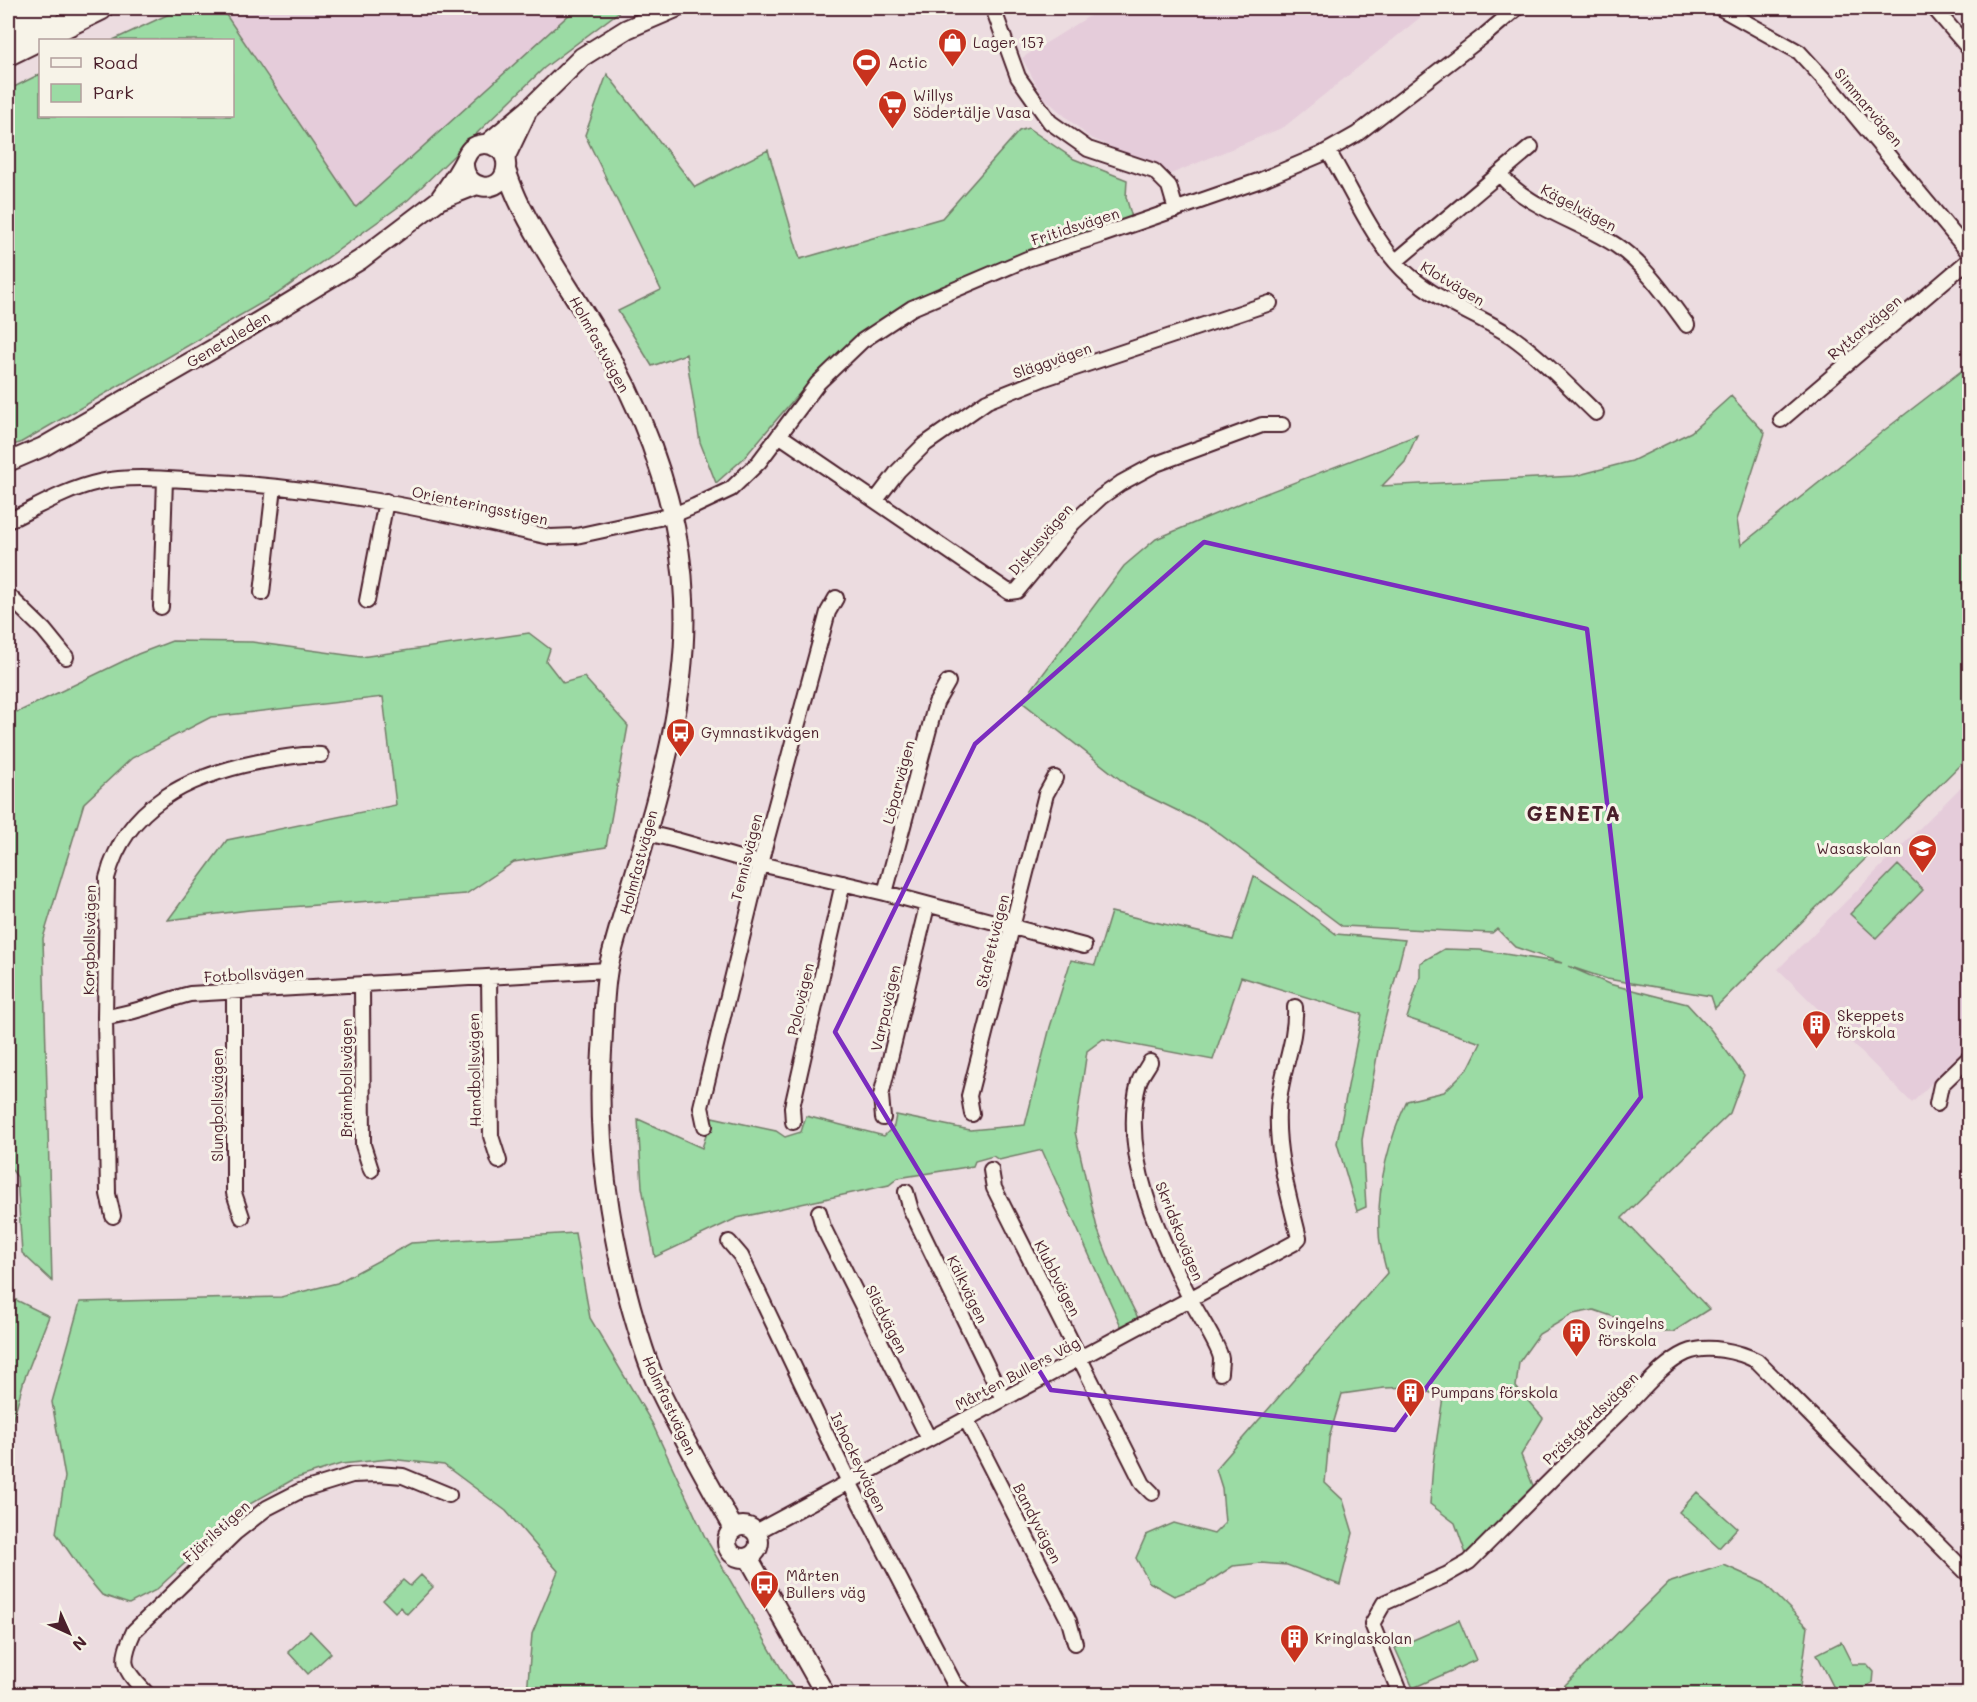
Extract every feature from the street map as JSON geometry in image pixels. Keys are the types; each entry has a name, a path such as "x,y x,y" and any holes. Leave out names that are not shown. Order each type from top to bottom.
{"highway":[{"path":"8,27 47,8"},
{"path":"8,53 100,8"}],"street":[{"name":"Genetaleden","path":"439,201 470,150 475,146 487,144 528,110 582,57 627,29 676,8"},
{"path":"993,8 1018,76 1050,122 1088,149 1154,171 1169,186 1176,210"},
{"name":"Fritidsvägen","path":"673,514 730,489 759,462 824,376 862,341 912,308 1027,259 1261,180 1328,150 1366,127 1485,35 1516,8"},
{"name":"Simmarvägen","path":"1720,8 1799,52 1833,89 1970,254"},
{"path":"1934,8 1970,50"},
{"name":"Genetaleden","path":"8,462 44,447 360,260 439,201 500,181 528,110"},
{"path":"487,144 498,148 506,164"},
{"path":"1396,261 1531,147"},
{"name":"Klotvägen","path":"1328,150 1372,227 1408,275 1431,292 1512,337 1547,366 1596,413"},
{"path":"464,160 468,178 484,186"},
{"name":"Holmfastvägen","path":"506,164 521,208 613,360 642,422 673,514 678,542 684,597 684,659 672,730 647,833 608,970 601,1073 602,1152 609,1210 621,1267 643,1347 659,1388 734,1529"},
{"name":"Kägelvägen","path":"1500,174 1508,184 1524,195 1596,233 1619,248 1639,266 1688,325"},
{"name":"Holmfastvägen","path":"484,186 521,208"},
{"name":"Ryttarvägen","path":"1781,420 1970,259"},
{"name":"Släggvägen","path":"876,500 898,471 924,445 987,401 1045,378 1270,303"},
{"name":"Diskusvägen","path":"779,435 1009,592 1017,591 1073,523 1101,497 1121,483 1156,464 1262,425 1282,425"},
{"path":"161,607 165,479"},
{"name":"Orienteringsstigen","path":"8,521 74,490 99,482 165,479 236,482 316,490 386,501 550,537 576,536 673,514"},
{"path":"262,593 274,487"},
{"path":"368,601 386,501"},
{"path":"8,595 44,630 66,657"},
{"name":"Tennisvägen","path":"705,1126 701,1107 760,864 828,612 836,598"},
{"name":"Löparvägen","path":"885,893 936,703 948,682"},
{"name":"Korgbollsvägen","path":"105,1017 107,878 112,859 121,841 141,816 177,788 227,768 301,754 321,755"},
{"name":"Stafettvägen","path":"972,1114 969,1096 1046,794 1055,778"},
{"path":"647,833 1084,946"},
{"name":"Polovägen","path":"793,1122 792,1107 843,884"},
{"name":"Varpavägen","path":"883,1118 881,1096 927,906"},
{"name":"Fotbollsvägen","path":"105,1017 121,1015 190,994 608,970"},
{"name":"Handbollsvägen","path":"489,977 491,1136 499,1161"},
{"name":"Brännbollsvägen","path":"362,984 363,1145 370,1170"},
{"name":"Slungbollsvägen","path":"234,991 234,1193 242,1217"},
{"name":"Mårten Bullers Väg","path":"756,1532 1294,1243 1299,1238 1278,1148 1278,1110 1281,1081 1296,1023 1295,1007"},
{"path":"105,1017 108,1194 113,1216"},
{"path":"1937,1104 1941,1085 1970,1057"},
{"name":"Skridskovägen","path":"1150,1062 1140,1080 1136,1101 1135,1142 1144,1190 1162,1237 1221,1357 1220,1373"},
{"name":"Klubbvägen","path":"991,1170 994,1188 1143,1484 1152,1493"},
{"name":"Kälkvägen","path":"906,1192 911,1210 1003,1399"},
{"name":"Slädvägen","path":"819,1212 823,1227 928,1439"},
{"name":"Ishockeyvägen","path":"729,1242 741,1256 849,1482 955,1685 966,1695"},
{"name":"Prästgårdsvägen","path":"1401,1695 1372,1624 1384,1603 1469,1562 1656,1377 1688,1352 1718,1349 1735,1351 1757,1361 1970,1576"},
{"name":"Bandyvägen","path":"966,1419 1069,1621 1076,1643"},
{"name":"Fjärilstigen","path":"147,1695 128,1674 125,1663 126,1649 134,1631 230,1537 267,1508 300,1491 352,1475 403,1476 449,1495"},
{"path":"744,1526 756,1532 759,1540 758,1547 748,1557 737,1557 729,1549 728,1538 734,1529 744,1526"},
{"path":"748,1557 825,1695"}],"highlighted area":[{"path":"1204,542 1587,629 1641,1097 1395,1430 1051,1390 835,1032 975,744"}],"shaded area":[{"path":"236,8 582,8 571,13 356,208 226,15"},
{"path":"1096,8 1432,8 1284,127 1171,174 1089,137 1043,97 1022,58 1096,12"},
{"name":"Wasaskolan","path":"1969,779 1969,1045 1912,1103 1778,969"}],"green space":[{"path":"182,8 236,8 226,15 356,207 571,13 582,8 624,8 544,68 408,200 277,294 20,443 8,446 8,90 39,74 39,117 234,117 234,39 115,39"},
{"path":"607,74 695,187 768,150 800,259 942,218 1019,131 1028,128 1074,159 1127,180 1126,197 1133,221 994,266 840,355 794,399 744,458 716,483 700,442 686,354 652,366 618,311 661,290 585,135"},
{"path":"1969,365 1969,756 1715,1008 1711,996 1607,979 1568,966 1609,984 1687,1004 1711,1030 1744,1075 1730,1113 1622,1218 1709,1309 1673,1332 1658,1332 1594,1310 1573,1314 1539,1334 1519,1362 1516,1387 1543,1418 1521,1455 1534,1488 1466,1554 1455,1523 1430,1504 1433,1464 1443,1397 1413,1387 1384,1388 1342,1394 1329,1438 1325,1483 1343,1500 1353,1533 1340,1585 1287,1565 1261,1563 1233,1566 1204,1585 1174,1596 1149,1582 1136,1558 1146,1535 1174,1523 1214,1534 1225,1523 1222,1488 1216,1469 1387,1273 1379,1237 1380,1198 1385,1165 1400,1117 1407,1101 1444,1092 1469,1067 1481,1043 1407,1018 1420,977 1420,963 1444,949 1480,950 1562,963 1515,947 1497,929 1492,933 1342,926 1209,826 1131,788 1022,702 1124,566 1156,539 1246,501 1417,435 1405,462 1382,486 1575,476 1632,461 1691,432 1731,396 1765,433 1737,520 1741,545"},
{"path":"529,633 550,649 546,661 563,683 584,677 628,726 606,847 514,862 466,894 249,910 168,920 227,840 396,805 383,697 211,717 132,758 84,803 43,938 52,1281 22,1253 17,1177 8,1164 8,977 14,972 8,955 8,709 18,712 138,654 172,641 252,642 361,657"},
{"path":"1898,865 1923,890 1876,938 1850,914"},
{"path":"1254,876 1336,934 1405,940 1380,1039 1362,1140 1366,1207 1357,1211 1337,1143 1362,1014 1241,977 1213,1060 1103,1039 1087,1051 1075,1132 1097,1228 1111,1264 1138,1318 1121,1326 1042,1150 999,1160 993,1156 975,1161 973,1166 898,1178 889,1185 737,1218 655,1257 642,1187 638,1119 702,1148 712,1117 776,1131 785,1137 801,1132 806,1116 884,1136 894,1126 896,1115 970,1130 1025,1125 1050,1027 1071,960 1095,965 1111,912 1233,940"},
{"path":"575,1233 590,1318 652,1423 705,1537 796,1694 527,1694 532,1634 558,1571 506,1511 444,1465 390,1459 341,1464 294,1479 248,1505 156,1590 129,1604 102,1595 56,1533 65,1477 52,1402 80,1302 281,1297 337,1283 411,1243"},
{"path":"8,1296 49,1316 24,1380 10,1430 8,1430"},
{"path":"1697,1492 1737,1528 1719,1548 1679,1512"},
{"path":"1724,1565 1764,1583 1808,1627 1799,1694 1556,1694 1668,1583"},
{"path":"421,1575 433,1587 407,1614 400,1607 395,1612 383,1600 403,1580 410,1586"},
{"path":"1459,1620 1476,1660 1413,1688 1395,1648"},
{"path":"310,1631 331,1653 308,1674 288,1652"},
{"path":"1841,1642 1852,1664 1867,1664 1874,1672 1873,1683 1855,1694 1837,1694 1817,1654"}],"place":[{"name":"Lager 157","path":"952,68"},
{"name":"Actic","path":"867,88"},
{"name":"Willys Södertälje Vasa","path":"892,130"},
{"name":"Gymnastikvägen","path":"680,758"},
{"name":"Wasaskolan","path":"1922,874"},
{"name":"Skeppets förskola","path":"1816,1050"},
{"name":"Svingelns förskola","path":"1577,1358"},
{"name":"Pumpans förskola","path":"1410,1418"},
{"name":"Mårten Bullers väg","path":"765,1610"},
{"name":"Kringlaskolan","path":"1294,1664"}],"district":[{"name":"GENETA","path":"1574,812"}]}
